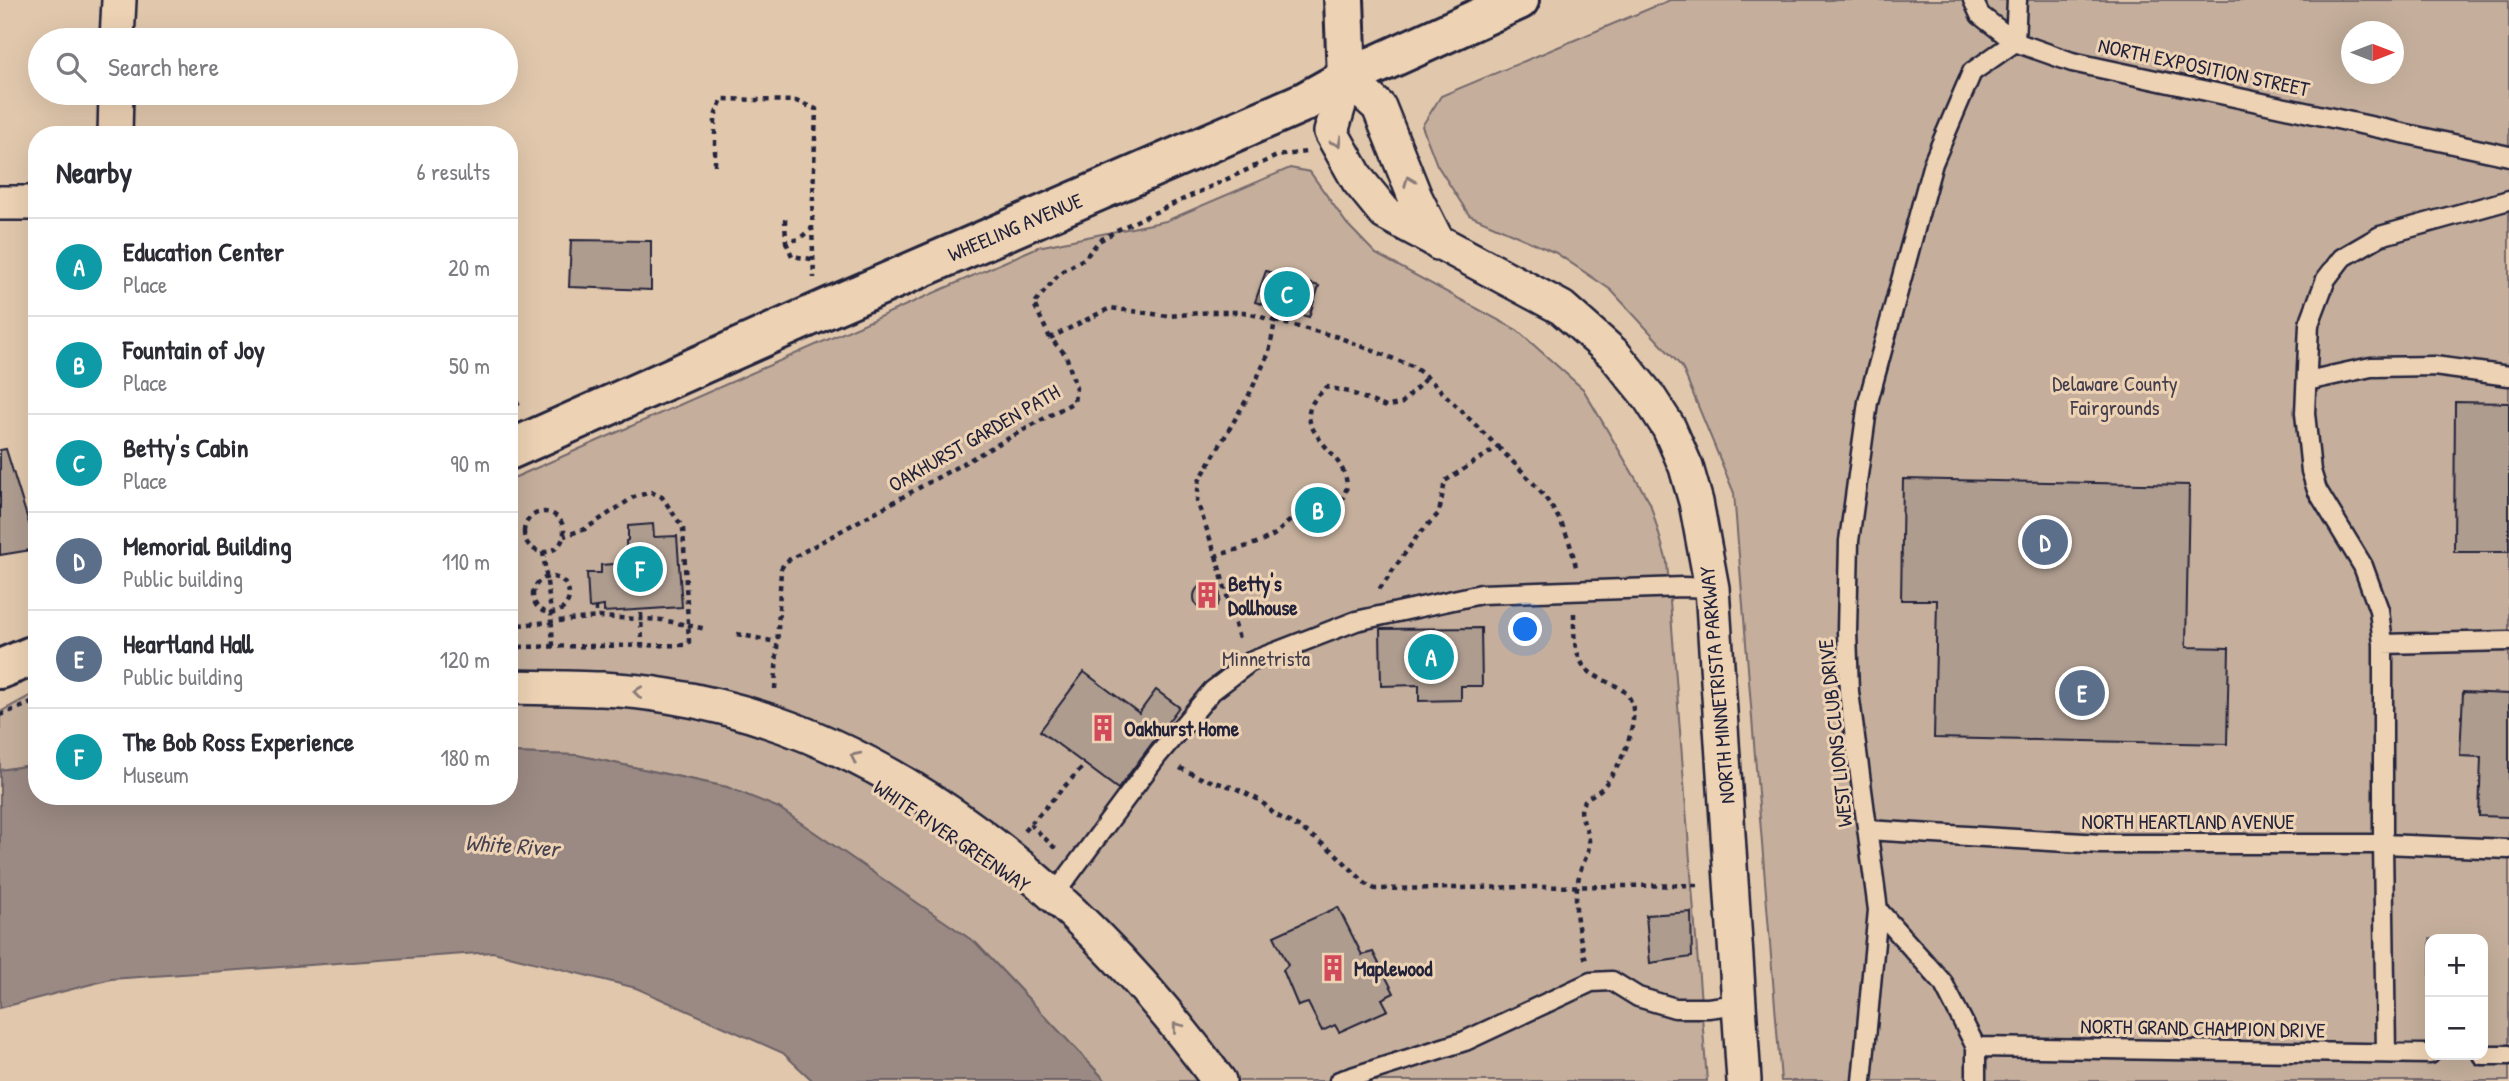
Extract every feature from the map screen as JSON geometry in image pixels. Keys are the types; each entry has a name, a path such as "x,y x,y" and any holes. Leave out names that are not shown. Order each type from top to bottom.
{"main road":[{"path":"1344,0 1347,78"},
{"name":"WHEELING AVENUE","path":"518,446 1304,102 1347,78 1519,0"},
{"path":"0,669 28,658"}],"street":[{"path":"118,28 119,0"},
{"path":"1347,78 1379,107 1438,243"},
{"name":"NORTH MINNETRISTA PARKWAY","path":"1347,78 1331,132 1358,180 1385,213 1562,308 1614,354 1640,386 1669,428 1686,467 1696,502 1712,588 1744,1081"},
{"path":"115,126 116,105"},
{"path":"0,203 28,204"},
{"path":"518,687 615,689 722,707 792,729 885,772 999,850 1054,895 1126,966 1219,1081"}],"lane":[{"path":"1973,0 1980,15 2015,42"},
{"path":"2015,42 2017,0"},
{"name":"NORTH EXPOSITION STREET","path":"2015,42 2073,62 2509,156"},
{"name":"WEST LIONS CLUB DRIVE","path":"1862,1081 1878,910 1849,692 1847,631 1849,541 1868,402 1933,163 1972,72 2015,42"},
{"path":"2386,1054 2382,644 2379,610 2363,566 2317,490 2311,471 2305,413 2309,324 2326,279 2342,258 2380,236 2509,200"},
{"path":"2307,381 2371,367 2434,366 2509,376"},
{"path":"1054,895 1158,755 1212,691 1250,662 1356,621 1481,594 1712,588"},
{"path":"2382,644 2509,641"},
{"name":"NORTH HEARTLAND AVENUE","path":"1867,830 2101,844 2382,844 2509,849"},
{"path":"1878,910 1943,984 1976,1047 1976,1081"},
{"path":"1339,1081 1465,1041 1591,982 1612,981 1638,997 1675,1009 1709,1008 1740,1003"},
{"name":"NORTH GRAND CHAMPION DRIVE","path":"1976,1047 2425,1054"},
{"path":"2488,1055 2509,1055"}],"path":[{"path":"715,166 715,116 722,99 796,101 816,109 812,227 814,279"},
{"path":"1313,157 1304,151 1277,156 1119,229 1099,241 1085,258 1059,273 1034,304 1051,338 1110,308 1168,316 1244,312 1338,337 1412,366 1427,377 1544,493 1562,522 1573,553 1578,579 1573,611 1574,646 1584,667 1622,688 1631,702 1633,720 1627,743 1614,772 1601,790 1587,798 1582,806 1582,817 1590,843 1585,864 1579,874 1574,914 1591,982"},
{"path":"785,219 786,242 792,256 812,259"},
{"path":"786,242 799,239 812,227"},
{"path":"1250,662 1235,630 1216,556 1197,501 1199,481 1248,397 1269,353 1275,321"},
{"name":"OAKHURST GARDEN PATH","path":"775,690 781,569 785,562 1074,402 1076,388 1066,355 1051,338"},
{"path":"1216,556 1273,535 1294,518 1333,507 1343,497 1343,466 1313,428 1309,411 1314,400 1327,387 1349,392 1386,407 1402,403 1427,377"},
{"path":"518,405 520,410"},
{"path":"1356,621 1418,535 1439,513 1445,481 1498,447"},
{"path":"518,647 685,645 689,642 683,528 662,496 651,492 634,497 585,529 564,536"},
{"path":"546,512 558,517 564,536 556,548 543,552 532,548 525,538 525,526 532,516 546,512"},
{"path":"543,552 548,578 552,646"},
{"path":"548,578 562,581 569,591 564,607 560,611 551,612 538,608 533,597 536,586 548,578"},
{"path":"596,607 596,617"},
{"path":"640,616 642,646"},
{"path":"518,625 552,620 640,616 706,629"},
{"path":"737,634 776,642"},
{"path":"0,715 28,704"},
{"path":"1158,755 1202,778 1235,788 1261,801 1273,814 1302,829 1335,853 1366,884 1375,889 1701,885 1700,872"},
{"path":"1030,824 1057,850 1079,859"}],"green space":[{"name":"Delaware County Fairgrounds","path":"1670,0 2509,0 2509,1081 1781,1081 1734,493 1682,367 1611,290 1556,253 1469,215 1437,165 1422,126 1441,96"},
{"name":"Minnetrista","path":"1290,168 1310,172 1347,224 1376,254 1517,330 1583,389 1650,503 1667,562 1707,1081 1106,1081 976,943 727,787 577,755 518,753 518,476 1038,247 1166,221"},
{"path":"28,697 28,765 0,770 0,712"}],"water":[{"name":"White River","path":"518,753 577,755 727,787 779,808 976,943 1106,1081 813,1081 783,1053 636,988 493,952 111,979 0,1008 0,770 28,765 28,805 518,805"}],"building":[{"path":"571,240 651,241 651,290 569,287"},
{"path":"1266,271 1319,286 1309,317 1255,302"},
{"path":"2455,402 2509,403 2509,552 2454,552"},
{"path":"6,449 28,520 28,550 0,555 0,450"},
{"path":"1903,479 2189,485 2186,647 2229,648 2227,744 1934,738 1937,600 1901,600"},
{"path":"653,524 654,537 677,536 682,607 604,612 604,606 589,608 587,573 601,573 601,565 627,563 628,526"},
{"name":"Betty's Dollhouse","path":"1207,584 1216,588 1220,597 1216,606 1207,610 1198,606 1194,597 1198,588"},
{"path":"1481,628 1482,686 1461,686 1461,700 1419,701 1419,685 1381,686 1380,629"},
{"name":"Oakhurst Home","path":"1084,672 1139,713 1156,690 1179,707 1118,789 1040,731"},
{"path":"2463,692 2509,694 2509,817 2479,816 2481,757 2460,756"},
{"name":"Maplewood","path":"1338,907 1362,955 1373,952 1394,993 1382,999 1388,1010 1339,1032 1335,1025 1322,1031 1308,1003 1298,1006 1283,970 1288,965 1274,936"},
{"path":"1691,912 1692,957 1650,963 1646,915"}],"place":[{"name":"Betty's Cabin","path":"1287,294"},
{"name":"Fountain of Joy","path":"1318,510"},
{"name":"Memorial Building","path":"2045,542"},
{"name":"The Bob Ross Experience","path":"640,569"},
{"name":"Betty's Dollhouse","path":"1207,595"},
{"name":"Education Center","path":"1431,657"},
{"name":"Heartland Hall","path":"2082,693"},
{"name":"Oakhurst Home","path":"1103,728"},
{"name":"Maplewood","path":"1333,968"}]}
